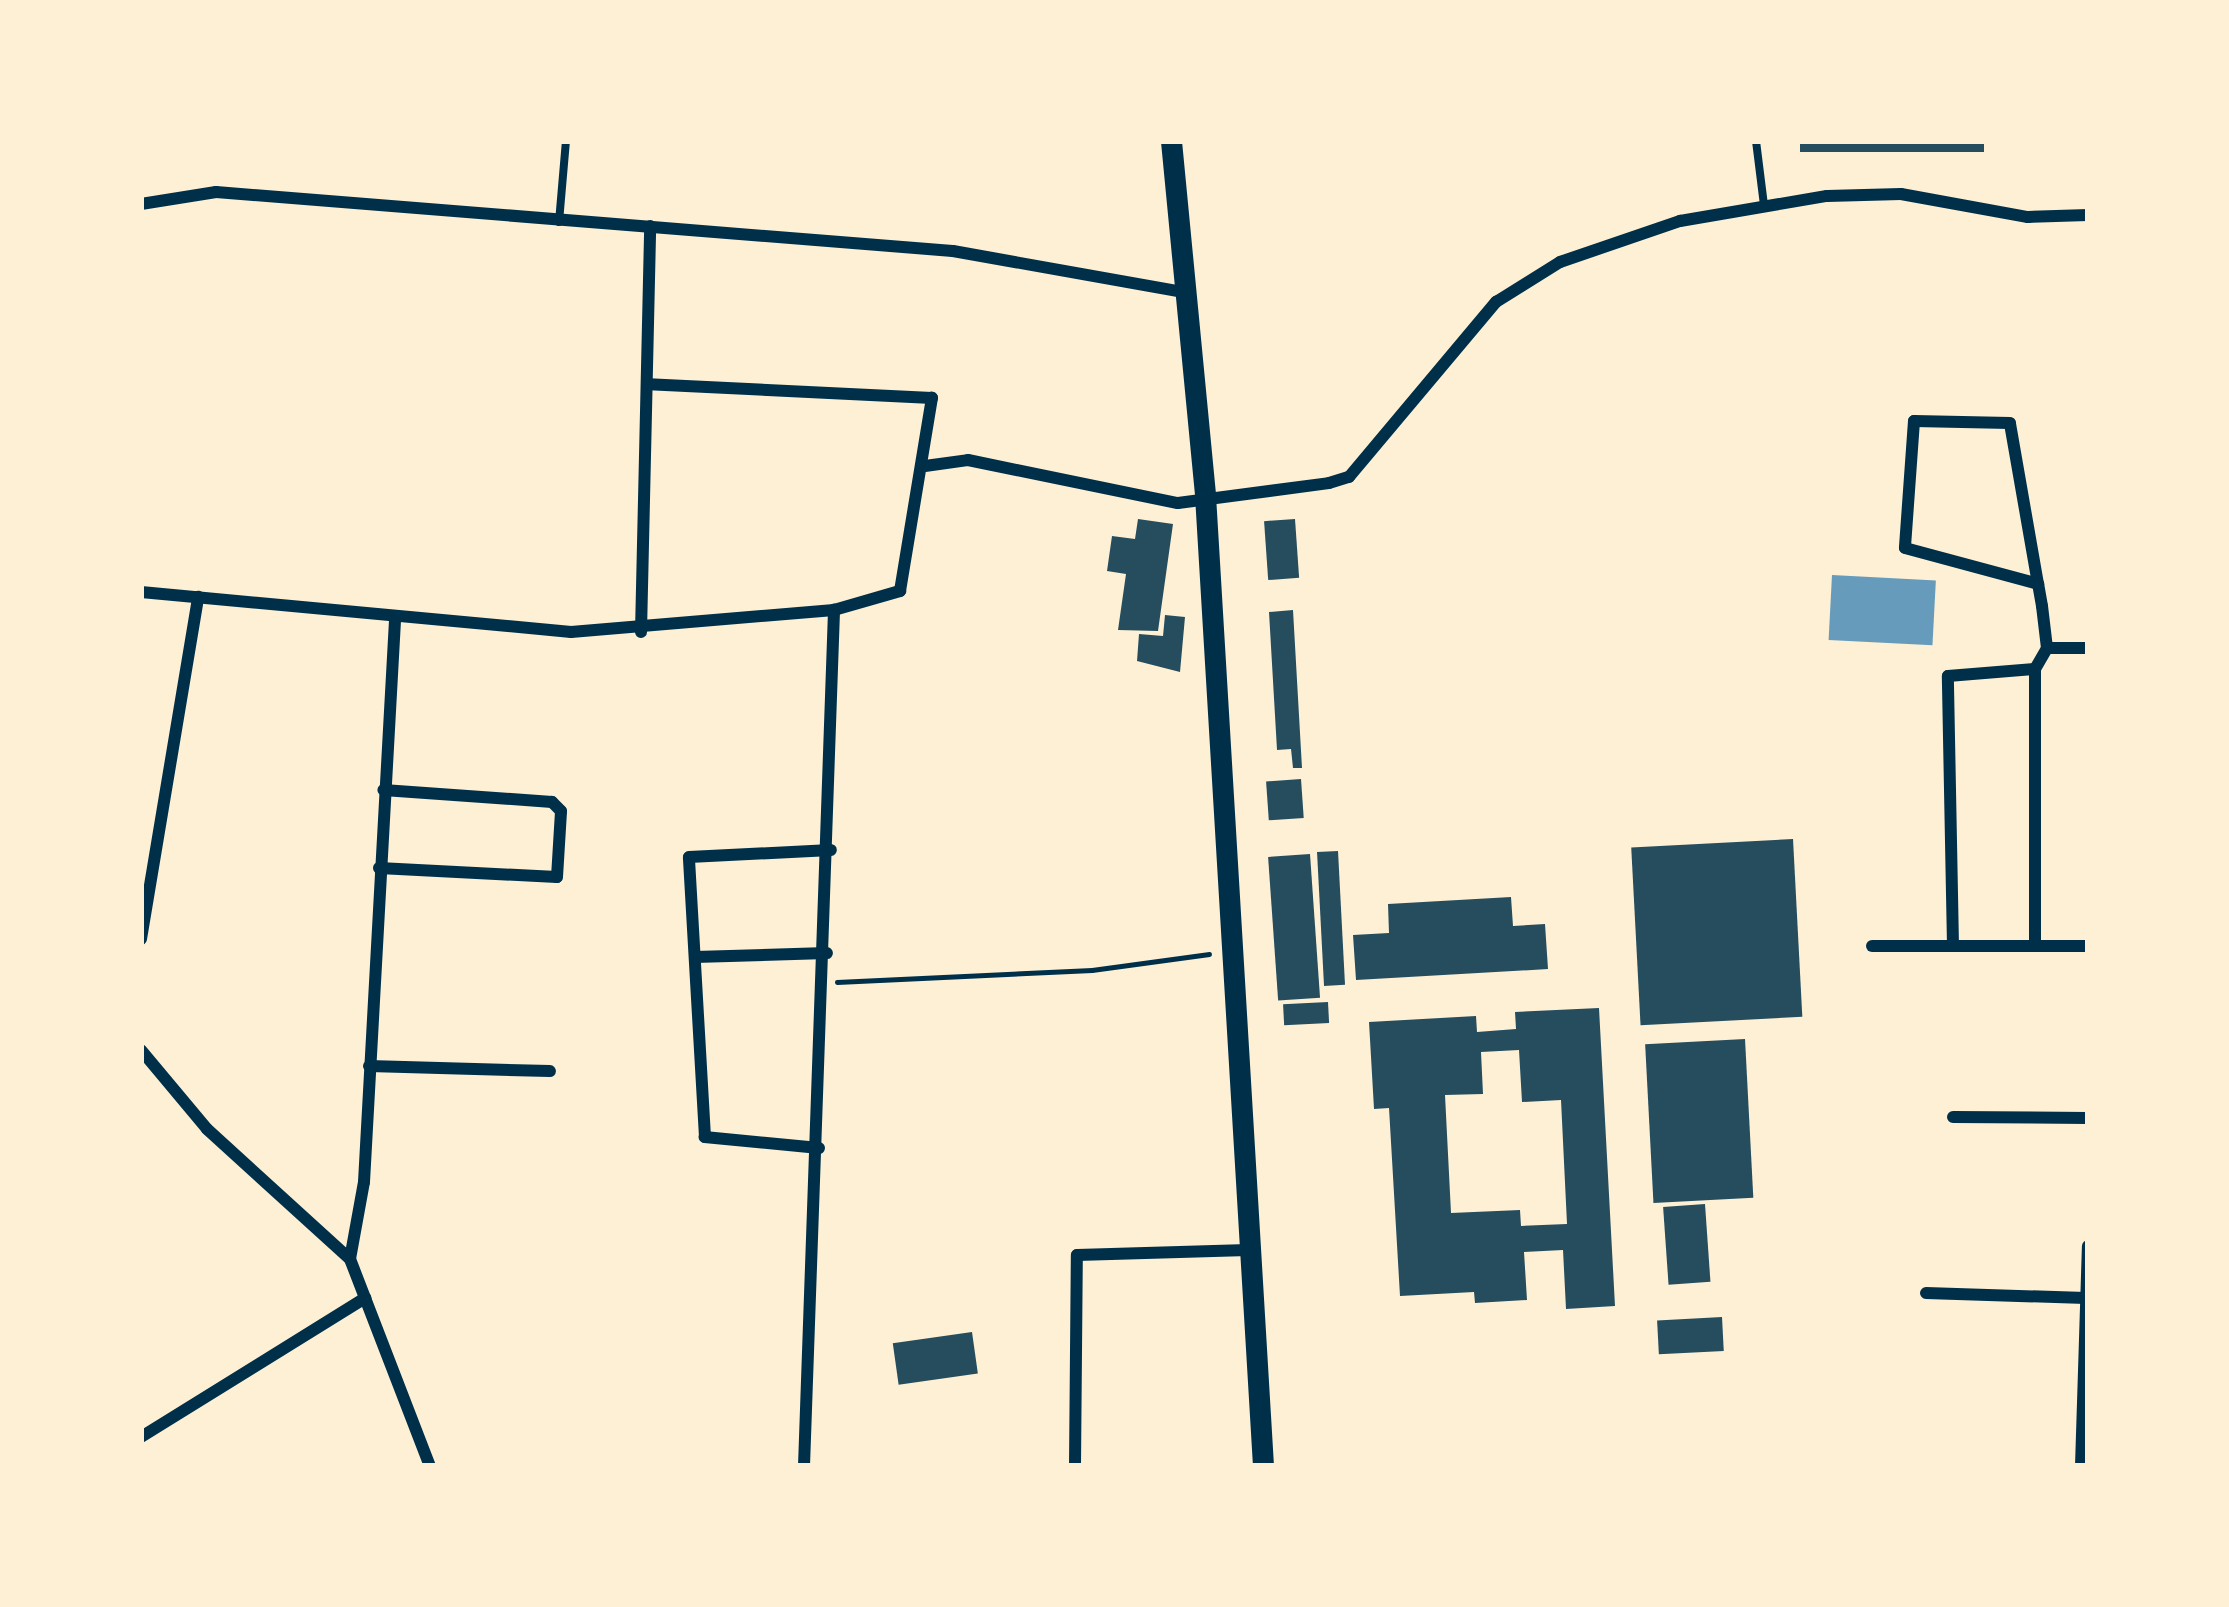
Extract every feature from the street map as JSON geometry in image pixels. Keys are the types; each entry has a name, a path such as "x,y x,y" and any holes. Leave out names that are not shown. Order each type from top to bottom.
{"main road":[{"path":"1171,141 1190,293 1205,495 1263,1466"}],"street":[{"path":"141,204 216,192 953,251 1190,293"},
{"path":"925,466 968,460 1178,502 1348,477 1496,302 1560,262 1680,220 1764,205 1901,194 2028,217 2088,215"},
{"path":"641,632 650,226"},
{"path":"141,592 394,620 641,632 835,610 900,591 925,466 932,398 649,384"},
{"path":"2035,946 2035,669 2047,648 2038,584 2010,423 1914,421 1905,548 2038,584"},
{"path":"141,939 198,597"},
{"path":"803,1466 820,1148 835,610"},
{"path":"350,1259 364,1182 394,620"},
{"path":"2047,648 2088,648"},
{"path":"1952,946 1948,676 2035,669"},
{"path":"379,868 557,877 561,812 552,802 383,790"},
{"path":"820,1148 705,1137 689,857 831,850"},
{"path":"1872,946 2088,946"},
{"path":"695,958 827,953"},
{"path":"141,1050 207,1130 350,1259 430,1466"},
{"path":"369,1066 550,1071"},
{"path":"1953,1117 2088,1118"},
{"path":"2081,1466 2088,1246"},
{"path":"1075,1466 1077,1255 1249,1250"},
{"path":"1926,1293 2086,1298"},
{"path":"141,1436 365,1298"}],"lane":[{"path":"559,223 566,141"},
{"path":"1756,141 1764,205"}],"path":[{"path":"826,982 1092,970 1232,952"}],"water":[{"path":"1832,575 1936,580 1932,645 1829,640"}],"building":[{"path":"1800,141 1984,141 1984,152 1800,152"},
{"path":"1138,519 1173,524 1158,631 1118,630 1126,574 1107,571 1112,536 1135,539"},
{"path":"1295,519 1299,578 1268,580 1264,521"},
{"path":"1293,610 1302,768 1293,768 1291,749 1277,750 1269,612"},
{"path":"1165,615 1185,617 1180,672 1137,661 1139,634 1163,636"},
{"path":"1301,779 1304,818 1269,820 1266,781"},
{"path":"1793,839 1802,1017 1641,1025 1631,847"},
{"path":"1338,851 1345,985 1324,986 1317,852"},
{"path":"1310,854 1320,998 1278,1001 1268,857"},
{"path":"1511,897 1513,926 1545,924 1548,969 1356,980 1353,935 1389,933 1388,904"},
{"path":"1328,1002 1329,1023 1284,1025 1283,1004"},
{"path":"1599,1008 1615,1306 1566,1309 1563,1250 1524,1252 1527,1300 1475,1303 1474,1292 1400,1296 1389,1108 1374,1109 1369,1022 1476,1016 1477,1032 1516,1029 1515,1012","holes":["1519,1050 1522,1102 1561,1100 1567,1224 1521,1226 1520,1210 1451,1213 1445,1095 1483,1094 1481,1052"]},
{"path":"1745,1039 1753,1198 1653,1203 1645,1044"},
{"path":"1705,1204 1710,1282 1669,1285 1663,1207"},
{"path":"1722,1317 1724,1351 1659,1354 1657,1320"},
{"path":"972,1332 978,1374 899,1385 893,1343"}]}
